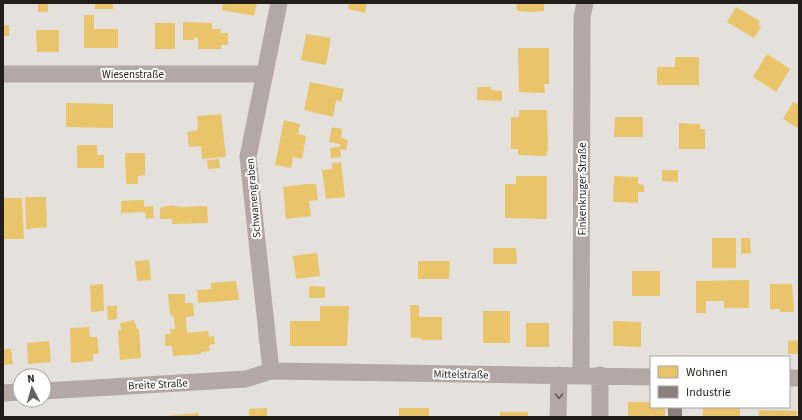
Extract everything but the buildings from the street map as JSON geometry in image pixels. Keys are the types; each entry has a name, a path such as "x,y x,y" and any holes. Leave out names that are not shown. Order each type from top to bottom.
{"street":[{"name":"Schwanengraben","path":"271,371 248,157 263,74 279,3"},
{"name":"Finkenkruger Straße","path":"581,375 582,24 586,3"},
{"name":"Wiesenstraße","path":"3,74 263,74"},
{"name":"Mittelstraße","path":"271,371 650,377"},
{"name":"Breite Straße","path":"52,391 246,379 271,371"},
{"path":"558,417 559,375"},
{"path":"600,376 600,417"}]}
